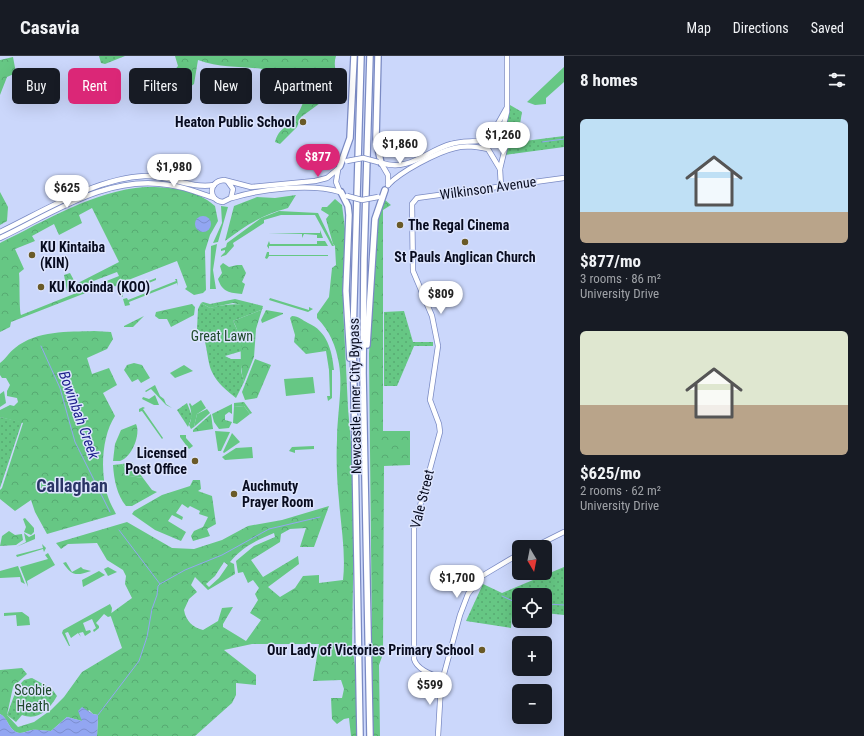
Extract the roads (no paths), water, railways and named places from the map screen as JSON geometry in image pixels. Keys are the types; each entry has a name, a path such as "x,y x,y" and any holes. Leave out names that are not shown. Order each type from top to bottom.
{"highway":[{"path":"339,167 350,138 354,56"},
{"name":"Newcastle Inner City Bypass","path":"360,736 353,336 361,56"},
{"name":"Newcastle Inner City Bypass","path":"370,56 364,259 363,373 370,736"},
{"path":"378,56 376,139 380,162"},
{"path":"363,373 367,347 375,219 387,188"},
{"path":"340,192 348,206 349,215 346,291 354,410"}],"main road":[{"path":"501,187 500,169 503,151 506,144 503,138 502,127 506,117 507,105 507,56"},
{"path":"500,169 489,150 490,138 507,105"},
{"path":"0,232 91,188 116,180 150,176 172,179 200,187 214,185 220,181 254,187 319,180 330,177 347,161 363,158 396,166 406,165 451,144 490,138 497,135 503,138"},
{"path":"0,238 92,193 118,185 144,183 168,185 223,202 231,198 254,192 303,187 323,187 362,200 378,197 397,176 446,151 462,147 489,150 497,153 503,151"},
{"path":"380,162 388,175 387,188"},
{"path":"339,167 336,182 340,192"},
{"name":"Wilkinson Avenue","path":"439,424 430,400 438,346 437,337 432,316 412,268 413,201 424,197 564,178"},
{"path":"228,182 233,189 231,198"},
{"path":"214,185 211,192 214,198"},
{"name":"Vale Street","path":"439,424 439,436 414,528 413,656 419,668 443,679"},
{"path":"548,540 564,532"},
{"path":"438,736 439,703 443,679 460,615 468,594 482,576 512,558"}],"water":[{"path":"203,216 210,221 211,224 206,231 203,232 196,227 195,224 200,217"},
{"path":"82,707 93,714 98,715 97,736 0,736 0,714 6,719 12,729 17,732 21,733 34,730 51,731 67,717 82,721 78,711"}],"waterway":[{"path":"542,142 564,139"},
{"name":"Bowinbah Creek","path":"41,346 60,388 75,442 110,512"},
{"path":"160,584 185,570 222,555 269,529 320,517"},
{"name":"Bowinbah Creek","path":"98,715 139,661 147,637 152,609 157,595 158,586 160,584 119,530"},
{"path":"502,596 512,601"},
{"path":"552,604 564,605"}],"place":[{"name":"Heaton Public School","path":"303,122"},
{"name":"The Regal Cinema","path":"400,225"},
{"name":"St Pauls Anglican Church","path":"465,242"},
{"name":"KU Kintaiba (KIN)","path":"32,255"},
{"name":"KU Kooinda (KOO)","path":"41,287"},
{"name":"Licensed Post Office","path":"195,461"},
{"name":"Auchmuty Prayer Room","path":"234,494"},
{"name":"Our Lady of Victories Primary School","path":"482,650"}],"district":[{"name":"Callaghan","path":"72,485"}],"park label":[{"name":"Great Lawn","path":"222,336"},
{"name":"Scobie Heath","path":"33,698"}]}
